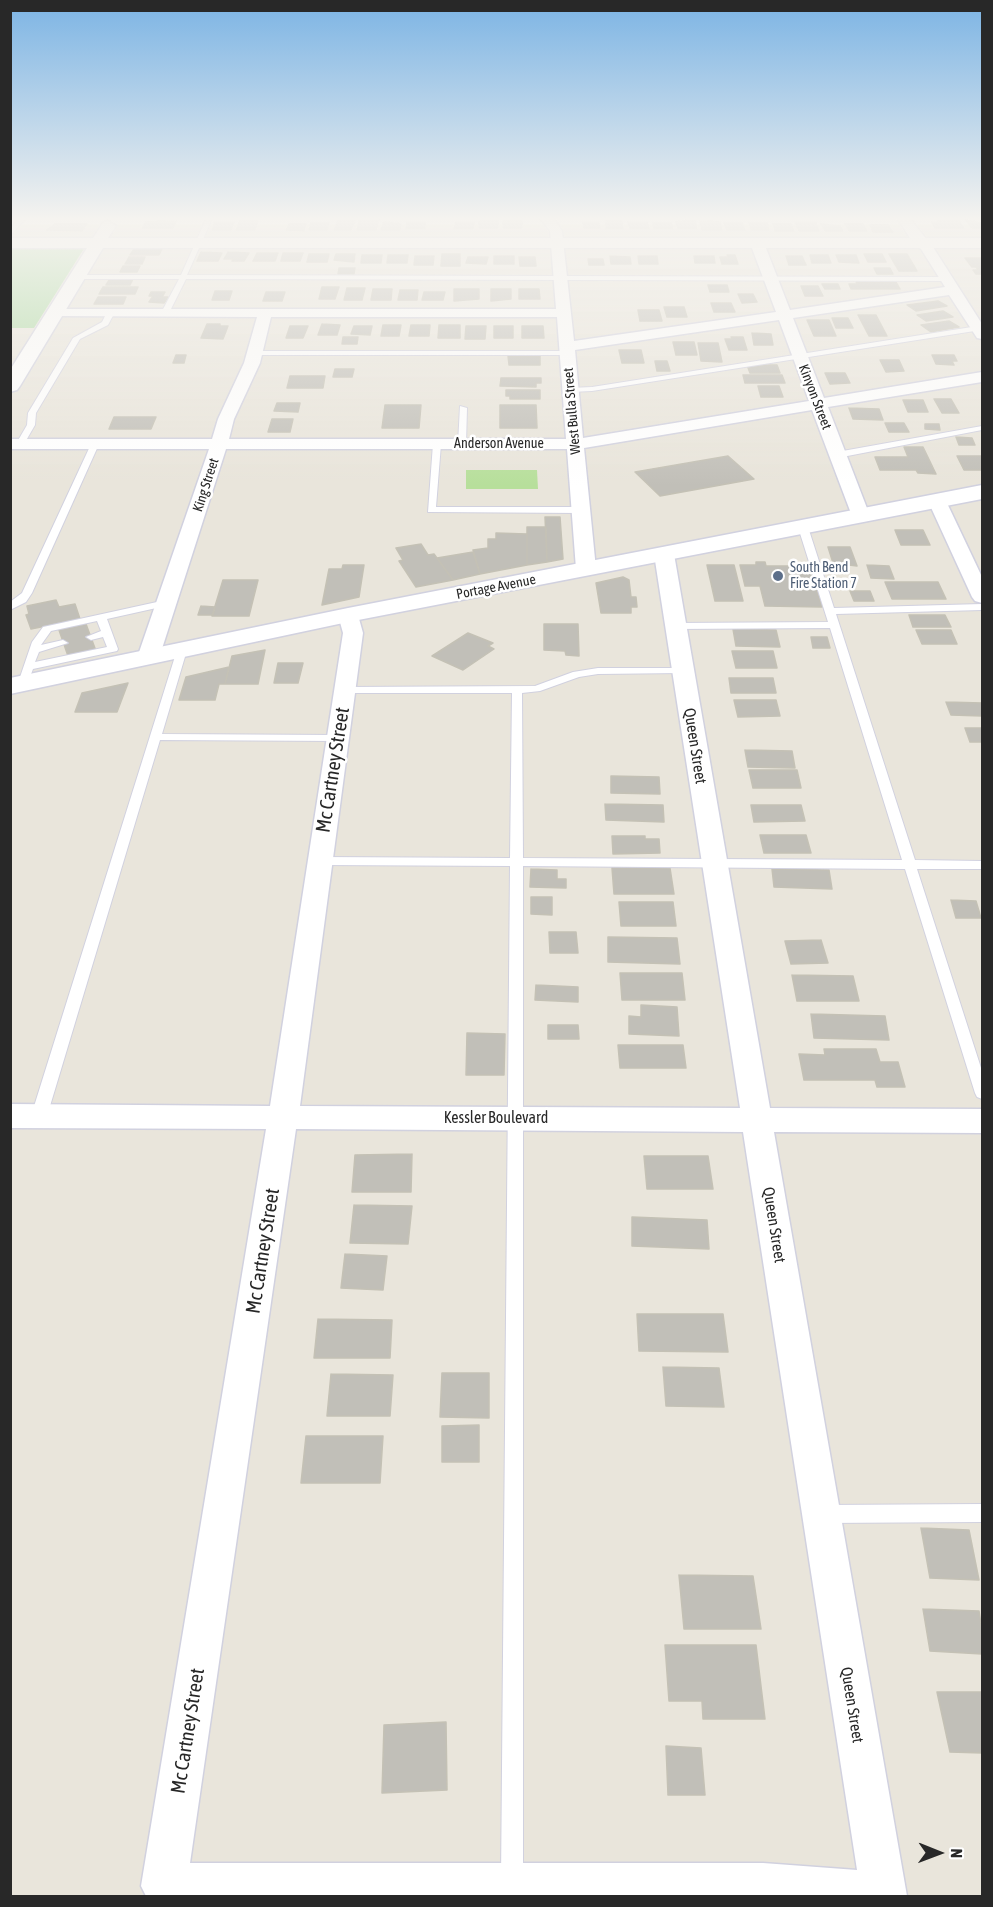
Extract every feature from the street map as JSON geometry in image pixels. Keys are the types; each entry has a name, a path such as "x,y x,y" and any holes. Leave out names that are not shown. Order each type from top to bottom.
{"street":[{"path":"10,386 57,308"},
{"name":"West Bulla Street","path":"563,308 586,569"},
{"name":"Kinyon Street","path":"781,308 861,516"},
{"path":"567,350 823,308"},
{"path":"966,308 981,330"},
{"path":"54,312 563,314"},
{"name":"King Street","path":"148,658 226,419 244,382 265,313"},
{"name":"Anderson Avenue","path":"15,444 576,444 982,376"},
{"name":"Portage Avenue","path":"20,679 116,656 148,658 348,615 982,492"},
{"path":"937,501 982,597"},
{"name":"Queen Street","path":"663,554 884,1896"},
{"name":"Mc Cartney Street","path":"163,1891 283,1117 345,690 353,633 348,615"},
{"name":"Kessler Boulevard","path":"25,1116 982,1121"},
{"path":"163,1891 763,1886 884,1896"}],"lane":[{"path":"165,313 168,308"},
{"path":"15,444 31,425 32,413 77,338 105,323 111,312"},
{"path":"570,390 592,389 981,330"},
{"path":"254,353 567,350"},
{"path":"462,444 463,408"},
{"path":"837,455 982,428"},
{"path":"10,607 22,600 27,593 95,444"},
{"path":"437,444 431,510 581,510"},
{"path":"803,527 912,863 982,1093"},
{"path":"20,679 47,629 166,603"},
{"path":"830,610 982,607"},
{"path":"101,617 116,656"},
{"path":"675,626 834,625"},
{"path":"91,637 108,633"},
{"path":"34,650 63,643"},
{"path":"25,1116 157,737 183,650"},
{"path":"345,690 536,689 577,674 598,671 683,670"},
{"path":"512,1887 517,690"},
{"path":"157,737 337,738"},
{"path":"319,861 982,865"},
{"path":"821,1514 982,1513"}],"green space":[{"path":"11,308 47,308 34,328 11,328"},
{"path":"466,470 537,470 538,489 466,489"}],"building":[{"path":"664,308 684,308 687,317 667,317"},
{"path":"713,308 733,308 735,312 714,312"},
{"path":"911,308 935,308 916,311"},
{"path":"638,310 659,310 662,321 640,321"},
{"path":"943,311 953,317 926,321 917,315"},
{"path":"858,315 876,315 887,336 869,336"},
{"path":"832,318 848,318 853,328 836,328"},
{"path":"807,320 829,320 836,336 814,336"},
{"path":"949,321 959,327 931,332 921,325"},
{"path":"207,324 228,326 223,339 201,338"},
{"path":"322,324 340,325 337,335 318,335"},
{"path":"383,325 401,325 399,336 381,336"},
{"path":"411,325 430,325 429,336 409,336"},
{"path":"439,325 460,325 460,338 438,338"},
{"path":"290,326 308,326 303,338 286,338"},
{"path":"354,326 372,326 370,335 351,334"},
{"path":"466,326 486,326 485,339 465,339"},
{"path":"494,326 513,326 513,338 494,338"},
{"path":"522,326 543,326 544,338 522,338"},
{"path":"752,333 771,334 773,345 754,345"},
{"path":"343,337 358,337 357,344 342,344"},
{"path":"731,337 743,337 747,350 729,350 725,339 732,339"},
{"path":"673,342 694,342 697,355 676,355"},
{"path":"698,343 718,343 722,362 701,361"},
{"path":"619,350 641,350 644,363 622,363"},
{"path":"176,355 186,355 184,363 173,363"},
{"path":"932,355 954,355 957,361 952,361 954,365 936,364"},
{"path":"508,356 540,356 540,365 509,365"},
{"path":"880,360 899,360 904,371 886,372"},
{"path":"655,361 667,361 670,371 657,371"},
{"path":"747,365 777,365 780,373 750,373"},
{"path":"335,369 354,369 352,377 333,377"},
{"path":"825,373 845,373 850,383 830,384"},
{"path":"743,375 782,375 785,383 745,383"},
{"path":"290,376 325,376 323,388 287,388"},
{"path":"501,378 541,378 541,383 536,383 536,387 500,386"},
{"path":"758,386 779,386 783,397 761,397"},
{"path":"506,390 540,390 540,399 510,399 510,396 506,396"},
{"path":"934,399 951,399 959,413 942,413"},
{"path":"903,400 923,400 928,412 908,412"},
{"path":"277,403 300,403 298,412 274,411"},
{"path":"385,405 421,405 419,428 382,428"},
{"path":"500,405 536,405 537,428 500,428"},
{"path":"849,408 879,409 883,420 853,419"},
{"path":"114,417 156,417 151,429 109,429"},
{"path":"272,419 293,419 290,432 268,432"},
{"path":"885,423 904,423 909,432 889,432"},
{"path":"925,424 939,424 940,430 925,429"},
{"path":"956,437 972,438 975,445 959,445"},
{"path":"904,447 923,447 936,474 918,473 916,470 880,470 875,457 908,457"},
{"path":"728,456 754,479 660,496 635,472"},
{"path":"957,456 982,456 982,470 964,470"},
{"path":"545,517 560,517 563,559 547,562"},
{"path":"527,527 546,527 547,562 527,565"},
{"path":"895,530 923,530 930,545 901,545"},
{"path":"496,533 527,534 527,565 480,574 473,550 488,548 488,539 496,539"},
{"path":"421,544 428,555 434,554 453,580 416,587 399,561 403,560 396,548"},
{"path":"828,547 850,547 857,566 833,563"},
{"path":"473,552 480,574 453,580 437,558"},
{"name":"South Bend Fire Station 7","path":"756,562 765,562 766,566 809,566 822,607 765,606 760,586 745,586 740,565 756,565"},
{"path":"343,565 364,565 359,597 322,605 329,569 342,569"},
{"path":"707,565 734,565 743,601 715,601"},
{"path":"867,565 889,566 894,579 871,578"},
{"path":"623,577 629,580 631,597 636,597 637,607 631,607 631,613 601,613 596,583"},
{"path":"223,580 258,580 249,616 212,616"},
{"path":"885,582 938,582 946,599 892,599"},
{"path":"850,591 870,591 874,601 854,601"},
{"path":"56,600 59,607 75,604 80,619 31,629 26,615 29,614 27,606"},
{"path":"201,606 215,607 213,615 198,615"},
{"path":"909,615 945,615 951,627 913,627"},
{"path":"86,624 96,651 68,656 59,630"},
{"path":"544,624 578,624 579,656 566,655 565,651 544,650"},
{"path":"733,629 776,630 780,647 736,646"},
{"path":"916,630 951,630 957,644 922,644"},
{"path":"468,633 493,643 488,646 494,649 463,670 432,656"},
{"path":"811,637 827,637 830,648 813,648"},
{"path":"265,650 258,684 225,684 232,656"},
{"path":"732,651 773,651 777,668 736,668"},
{"path":"278,663 303,663 298,683 274,683"},
{"path":"229,667 225,684 219,684 215,700 179,700 186,677"},
{"path":"729,678 773,678 776,693 731,693"},
{"path":"128,683 117,712 75,712 82,693"},
{"path":"734,700 776,700 780,716 738,717"},
{"path":"946,702 982,703 982,716 951,715"},
{"path":"965,728 982,728 982,742 970,742"},
{"path":"745,750 792,751 795,768 748,767"},
{"path":"749,770 797,770 801,788 753,788"},
{"path":"611,776 659,777 660,794 611,793"},
{"path":"605,804 663,805 664,822 606,820"},
{"path":"751,805 801,805 805,821 754,822"},
{"path":"760,835 806,835 811,853 764,853"},
{"path":"612,836 645,836 645,839 659,839 660,853 613,854"},
{"path":"612,868 670,868 674,894 614,894"},
{"path":"531,869 557,870 557,879 566,879 566,888 530,887"},
{"path":"772,869 829,870 832,889 774,887"},
{"path":"531,897 552,897 552,915 531,914"},
{"path":"951,900 976,901 981,918 956,918"},
{"path":"619,902 673,902 676,926 621,926"},
{"path":"549,932 576,932 578,953 550,953"},
{"path":"608,937 677,938 680,964 608,962"},
{"path":"821,940 828,963 791,964 785,941"},
{"path":"620,973 682,973 685,1000 622,1000"},
{"path":"792,975 853,976 859,1001 797,1001"},
{"path":"536,985 578,987 578,1002 535,1000"},
{"path":"641,1005 677,1007 679,1036 629,1034 629,1016 641,1017"},
{"path":"811,1014 885,1016 889,1040 814,1038"},
{"path":"548,1025 578,1025 579,1039 548,1039"},
{"path":"467,1033 505,1034 504,1075 466,1075"},
{"path":"618,1045 683,1045 686,1068 620,1068"},
{"path":"824,1049 876,1049 880,1062 898,1062 905,1087 877,1087 875,1080 804,1080 799,1054 825,1055"},
{"path":"412,1154 411,1192 352,1192 355,1155"},
{"path":"644,1156 708,1156 713,1189 647,1189"},
{"path":"354,1205 412,1206 408,1244 350,1243"},
{"path":"632,1217 707,1220 709,1249 632,1246"},
{"path":"345,1254 387,1256 383,1290 341,1288"},
{"path":"637,1314 723,1314 728,1352 639,1351"},
{"path":"318,1319 392,1320 390,1358 314,1358"},
{"path":"663,1367 719,1368 724,1407 666,1406"},
{"path":"442,1373 489,1373 489,1418 440,1417"},
{"path":"331,1374 393,1375 390,1416 327,1416"},
{"path":"479,1425 479,1462 442,1462 442,1426"},
{"path":"306,1436 383,1436 380,1483 301,1483"},
{"path":"921,1528 969,1530 979,1580 930,1578"},
{"path":"679,1575 753,1576 761,1629 684,1629"},
{"path":"923,1609 979,1611 982,1654 930,1651"},
{"path":"665,1645 756,1645 765,1719 703,1719 702,1701 669,1701"},
{"path":"937,1692 982,1692 982,1753 950,1752"},
{"path":"446,1722 447,1790 382,1793 384,1725"},
{"path":"666,1746 701,1748 705,1795 668,1795"}],"place":[{"name":"South Bend Fire Station 7","path":"778,576"}]}
